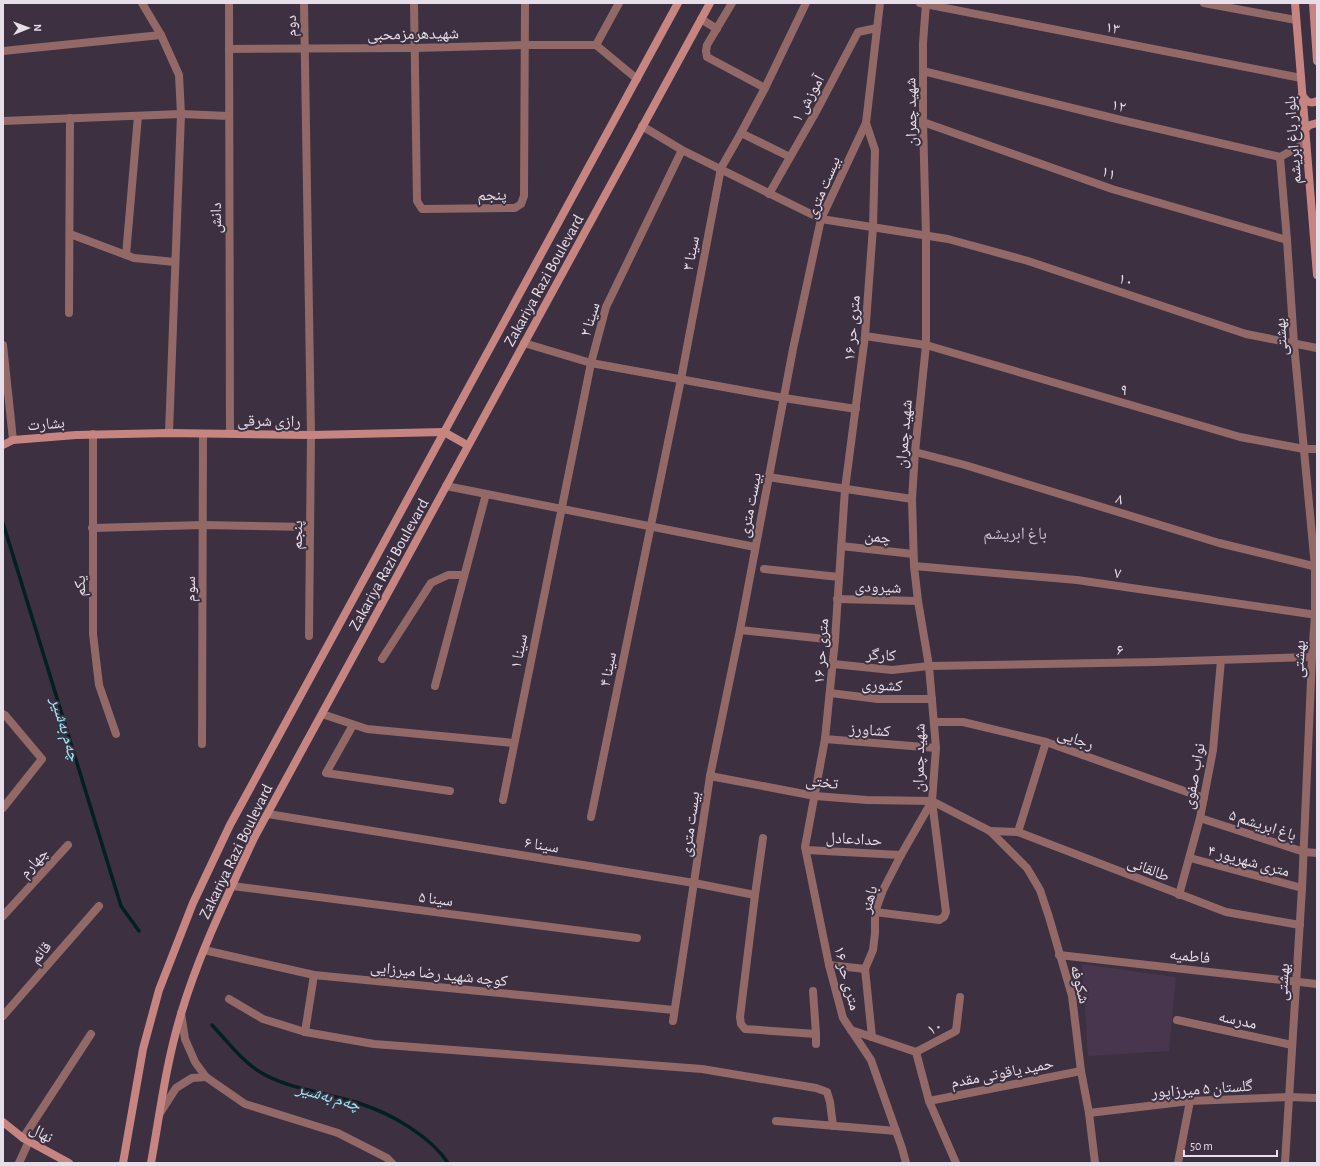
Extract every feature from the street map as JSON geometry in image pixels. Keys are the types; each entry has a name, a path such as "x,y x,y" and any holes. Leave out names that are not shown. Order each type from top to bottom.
{"main road":[{"name":"Zakariya Razi Boulevard","path":"123,1163 143,1048 159,990 194,903 230,825 678,3"},
{"name":"Zakariya Razi Boulevard","path":"151,1163 170,1054 181,1013 204,950 254,838 467,445 710,3"},
{"name":"بلوار باغ ابریشم","path":"1295,3 1317,275"},
{"path":"1312,3 1317,61"},
{"path":"1302,95 1309,102 1315,103 1317,101"},
{"path":"1305,129 1310,125 1317,123"},
{"path":"444,432 467,445"},
{"name":"رازی شرقی","path":"93,434 230,433 311,435 444,432"},
{"name":"بشارت","path":"3,445 12,440 93,434"},
{"name":"نهال","path":"3,1122 26,1139 70,1163"}],"street":[{"path":"142,3 161,35 179,75 181,114 169,434"},
{"name":"دانش","path":"229,3 230,433"},
{"name":"دوم","path":"304,3 311,435"},
{"path":"414,3 414,48"},
{"name":"پنجم","path":"414,48 417,200 422,209 515,208 521,204 524,196 526,45 525,3"},
{"path":"619,3 596,45 637,79"},
{"path":"732,3 707,45 707,57 765,88"},
{"name":"سینا ۳","path":"650,526 681,379 721,168 765,88 806,3"},
{"name":"بیست متری","path":"673,1021 710,776 740,630 784,398 821,219 866,123 880,3"},
{"name":"شهید چمران","path":"924,3 923,122 926,235 926,344 915,452 912,499 914,566 918,601 929,666 936,748 932,801 990,831"},
{"name":"۱۳","path":"924,3 1301,78"},
{"path":"1204,3 1296,20"},
{"path":"701,19 717,29"},
{"name":"آموزش ۱","path":"769,194 817,110 858,32 877,28"},
{"path":"3,51 161,35"},
{"name":"شهیدهرمزمحبی","path":"229,49 596,45"},
{"name":"۱۲","path":"923,71 1128,122 1280,156"},
{"path":"3,121 181,114 229,116"},
{"path":"126,254 138,116"},
{"path":"70,118 70,313"},
{"name":"۱۱","path":"923,122 1112,188 1287,240"},
{"name":"۱۶ متری حر","path":"866,123 875,150 873,227 865,336 845,489 835,640 826,739 805,847 829,965 843,1018 872,1060 906,1163"},
{"name":"۱۰","path":"642,126 682,150 721,168 769,194 821,219 948,239 1028,262 1246,334 1317,348"},
{"path":"741,134 790,157"},
{"path":"1280,156 1306,143"},
{"name":"سینا ۲","path":"562,509 591,363 606,307 682,150"},
{"name":"بهشتی","path":"1280,156 1294,344 1316,567 1316,615 1312,657 1304,852 1285,1163"},
{"path":"70,234 134,258 175,262"},
{"name":"۹","path":"865,336 926,344 1240,437 1317,449"},
{"path":"524,343 591,363 784,398 856,409"},
{"path":"3,345 12,440"},
{"name":"یکم","path":"93,434 92,528 94,634 99,685 116,734"},
{"name":"سوم","path":"202,744 203,434"},
{"name":"پنجم","path":"309,636 311,435"},
{"name":"۸","path":"915,452 972,467 1219,542 1316,567"},
{"path":"768,477 912,499"},
{"path":"446,486 755,547"},
{"path":"435,686 486,494"},
{"name":"۱ سینا","path":"503,800 562,509"},
{"path":"92,528 203,525 310,527"},
{"name":"سینا ۴","path":"592,817 650,526"},
{"name":"چمن","path":"841,546 913,554"},
{"name":"۷","path":"914,566 1077,580 1316,615"},
{"path":"764,570 839,577"},
{"path":"382,659 431,583 448,575 464,574"},
{"name":"شیرودی","path":"838,599 918,601"},
{"path":"740,630 835,640"},
{"name":"۶","path":"929,666 1155,662 1312,657"},
{"name":"نواب صفوی","path":"1179,895 1200,818 1213,750 1221,660"},
{"name":"کارگر","path":"833,664 892,670 929,666"},
{"name":"کشوری","path":"830,694 878,699 932,699"},
{"path":"3,808 42,759 4,714"},
{"path":"322,714 367,729 514,743"},
{"name":"رجایی","path":"934,722 963,722 1046,742 1204,798"},
{"path":"353,725 326,773 450,791"},
{"name":"کشاورز","path":"826,739 936,748"},
{"path":"1018,832 1046,742"},
{"name":"تختی","path":"710,776 815,796 866,800 932,801"},
{"path":"875,912 939,920 944,917 946,912 932,801"},
{"name":"باهنر","path":"872,1037 865,969 873,950 876,933 875,912 883,890 932,801"},
{"name":"سینا ۶","path":"268,814 755,894"},
{"name":"باغ ابریشم ۵","path":"1200,818 1304,852 1317,854"},
{"name":"طالقانی","path":"990,831 1018,832 1226,912 1300,925"},
{"name":"شکوفه","path":"990,831 1027,868 1040,890 1049,917 1072,996 1081,1071 1089,1113 1095,1163"},
{"path":"763,838 740,1017 741,1024 745,1029 816,1034"},
{"name":"چهارم","path":"3,916 68,845"},
{"name":"حدادعادل","path":"806,850 901,855"},
{"name":"۴ متری شهریور","path":"1190,858 1302,888"},
{"name":"سینا ۵","path":"232,886 637,938"},
{"name":"قائم","path":"3,1016 99,906"},
{"name":"کوچه شهید رضا میرزایی","path":"204,950 314,975 674,1010"},
{"name":"فاطمیه","path":"1059,954 1317,984"},
{"path":"829,965 865,969"},
{"path":"305,1032 314,975"},
{"path":"813,991 816,1044"},
{"name":"۱۰","path":"916,1052 956,1031 960,997"},
{"path":"229,999 262,1019 305,1032 374,1044 702,1069 808,1087 827,1092 830,1102 833,1126"},
{"path":"181,1013 185,1039 195,1062 206,1077 245,1104 338,1132 387,1158 392,1163"},
{"name":"مدرسه","path":"1177,1020 1292,1045"},
{"path":"851,1030 916,1052 928,1101 956,1163"},
{"path":"19,1163 26,1139 91,1034"},
{"name":"حمید یاقوتی مقدم","path":"928,1101 1081,1071"},
{"path":"159,1114 176,1088 192,1078 206,1077"},
{"name":"گلستان ۵ میرزاپور","path":"1089,1113 1190,1101 1289,1097 1317,1098"},
{"path":"1178,1163 1190,1101"},
{"path":"776,1121 896,1132"}],"shaded area":[{"path":"1082,964 1176,977 1169,1051 1088,1056"}],"waterway":[{"name":"چەم بەشیر","path":"3,523 121,906 139,931"},
{"name":"چەم بەشیر","path":"212,1025 240,1056 260,1072 289,1085 373,1108 397,1120 421,1135 448,1163"}],"district":[{"name":"باغ ابریشم","path":"1015,533"}]}
